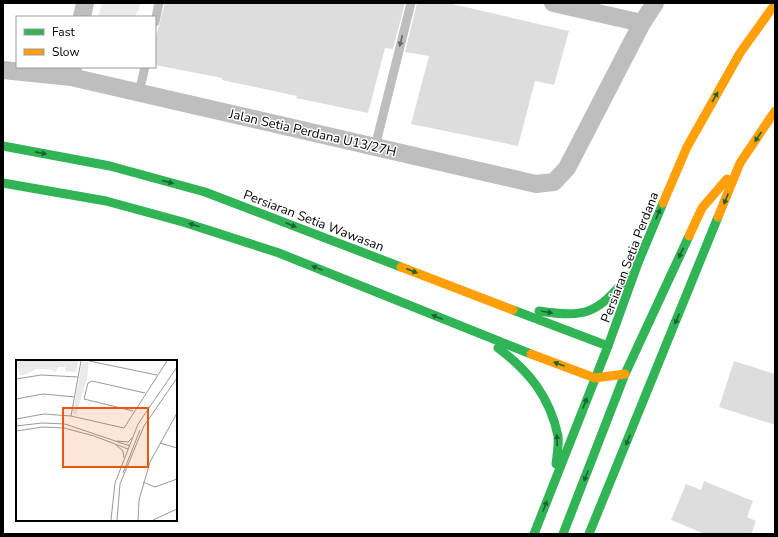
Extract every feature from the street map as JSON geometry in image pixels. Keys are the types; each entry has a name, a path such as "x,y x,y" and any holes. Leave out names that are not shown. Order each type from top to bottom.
{"main road":[{"name":"Persiaran Setia Perdana","path":"534,534 608,346 638,263 687,147 740,53 775,4"},
{"path":"563,534 625,374 702,208 740,163 775,110"},
{"name":"Persiaran Setia Wawasan","path":"3,146 110,166 205,192 608,346"},
{"path":"589,534 740,163"},
{"path":"3,183 106,201 190,224 279,253 482,336 595,378 625,374"},
{"path":"495,303 566,316 590,311 611,297 638,263"},
{"path":"482,336 518,363 544,395 558,437 556,479"},
{"path":"608,346 625,374"}],"street":[{"path":"82,16 85,3"},
{"path":"553,3 642,23 655,3"},
{"name":"Jalan Setia Perdana U13/27H","path":"3,70 72,72 139,92 536,184 554,182 567,168 642,23"}],"lane":[{"path":"156,17 159,3"},
{"path":"375,147 411,3"},
{"path":"139,92 145,68"}],"shaded area":[{"path":"102,3 141,3 135,16 98,16"}],"building":[{"path":"165,3 405,3 393,49 385,48 368,113 296,98 297,96 222,80 222,78 156,65 156,37"},
{"path":"417,3 448,3 569,31 554,85 535,81 518,146 411,124 429,56 405,52"},
{"path":"734,361 775,374 775,425 719,407"},
{"path":"704,481 753,501 747,517 756,521 751,534 705,534 671,520 686,484 701,490"}],"traffic: fast":[{"path":"3,146 110,166 205,192 401,267"},
{"path":"3,183 106,201 183,222 279,253 531,354"},
{"path":"534,534 608,346 638,263 663,203"},
{"path":"589,534 718,217"},
{"path":"563,534 625,374 689,236"},
{"path":"539,311 568,314 590,310 599,306 608,298 628,276"},
{"path":"513,310 608,346"},
{"path":"498,348 519,366 537,386 544,397 550,409 558,436 556,464"}],"traffic: slow":[{"path":"663,203 687,147 740,53 775,4"},
{"path":"718,217 740,163 775,111"},
{"path":"689,236 702,208 727,179"},
{"path":"401,267 513,310"},
{"path":"531,354 595,378 625,374"}]}
